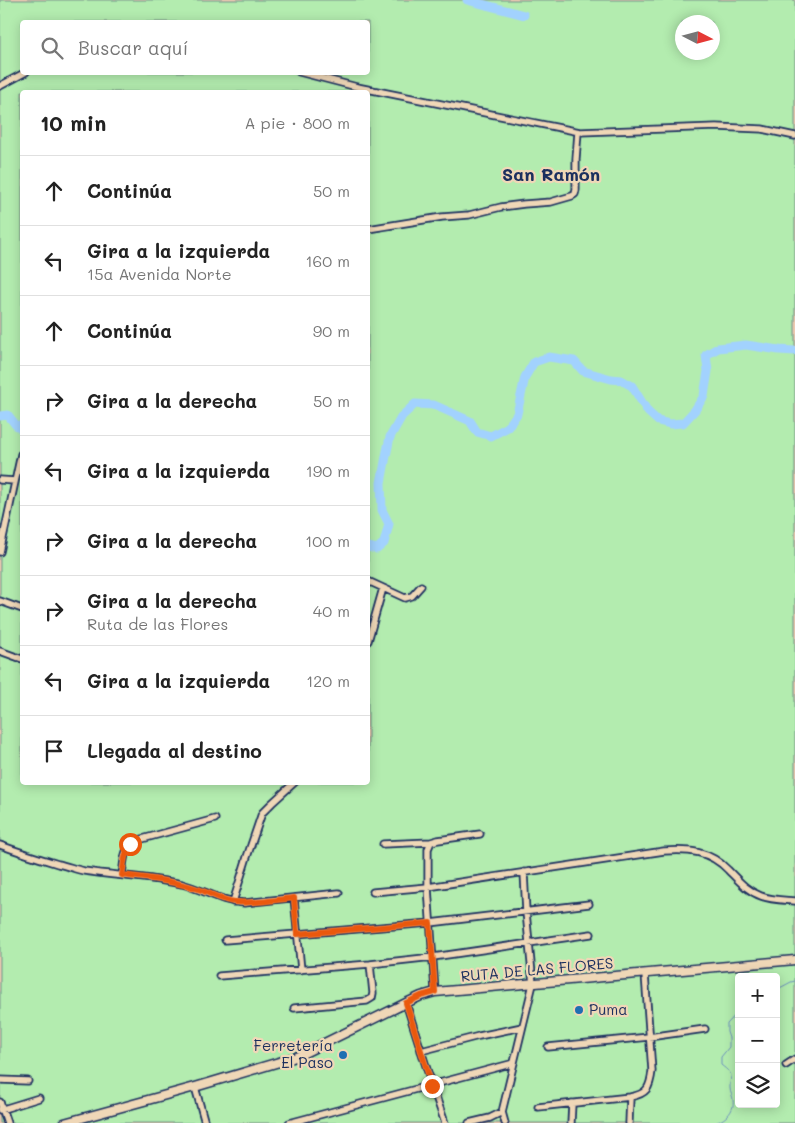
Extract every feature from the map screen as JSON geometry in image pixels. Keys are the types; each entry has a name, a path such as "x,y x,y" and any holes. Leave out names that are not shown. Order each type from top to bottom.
{"main road":[{"name":"RUTA DE LAS FLORES","path":"64,1123 82,1121 296,1057 406,1003 435,992 795,960"}],"street":[{"path":"0,86 20,75"},
{"path":"311,75 357,87 578,132 716,127 762,129 795,136"},
{"path":"370,229 469,215 517,205 551,202 572,196 576,190 578,132"},
{"path":"0,552 20,458"},
{"path":"0,480 15,481"},
{"path":"370,582 401,597 409,598 421,586"},
{"path":"370,634 383,588"},
{"path":"0,601 20,608"},
{"path":"0,651 20,658"},
{"path":"233,902 262,813 292,785"},
{"path":"122,875 126,850 130,844 215,819"},
{"path":"383,844 431,842 480,834"},
{"path":"431,842 428,848 428,887 435,992"},
{"path":"0,845 30,856 82,870 181,884 233,902 244,903 339,893"},
{"path":"373,892 428,887 664,851 682,850 710,856 726,867 742,885 760,896 795,901"},
{"path":"505,1123 502,1112 533,984 524,872"},
{"path":"294,898 301,970"},
{"path":"225,940 430,923 589,904"},
{"path":"219,976 370,964 591,934"},
{"path":"294,1008 367,1001 372,998 374,993 370,964"},
{"path":"538,1107 640,1096 645,1092 649,1087 652,1072 646,974"},
{"path":"406,1003 445,1123"},
{"path":"421,1051 522,1027"},
{"path":"548,1047 649,1037 705,1029"},
{"path":"786,1065 795,1059"},
{"path":"289,1123 514,1063"},
{"path":"0,1080 28,1081"},
{"path":"195,1087 205,1123"},
{"path":"628,1123 630,1097"},
{"path":"1,1109 39,1098"},
{"path":"0,1102 7,1123"},
{"path":"571,1123 572,1103"},
{"path":"470,1123 490,1118 502,1112"}],"green space":[{"path":"0,0 795,0 795,1123 0,1123"}],"waterway":[{"path":"467,0 524,15"},
{"path":"370,547 377,549 384,543 389,524 382,510 381,483 390,437 402,416 415,404 434,405 470,421 477,432 491,436 508,427 517,414 525,377 534,362 549,357 574,361 583,371 621,380 632,386 648,412 658,421 670,424 683,423 704,396 708,371 706,355 718,348 746,345 795,351"},
{"path":"0,416 8,415 20,428"},
{"path":"780,988 795,981"},
{"path":"715,1123 731,1112 733,1104 730,1090 731,1075 721,1065 721,1057 729,1047 727,1024 735,1015"}],"place":[{"name":"Puma","path":"579,1010"},
{"name":"Ferretería El Paso","path":"343,1055"}],"district":[{"name":"San Ramón","path":"551,175"}],"route":[{"path":"130,844 126,850 122,875 181,884 233,902 244,903 294,898 297,934 430,923 435,992 406,1003 432,1086"}]}
